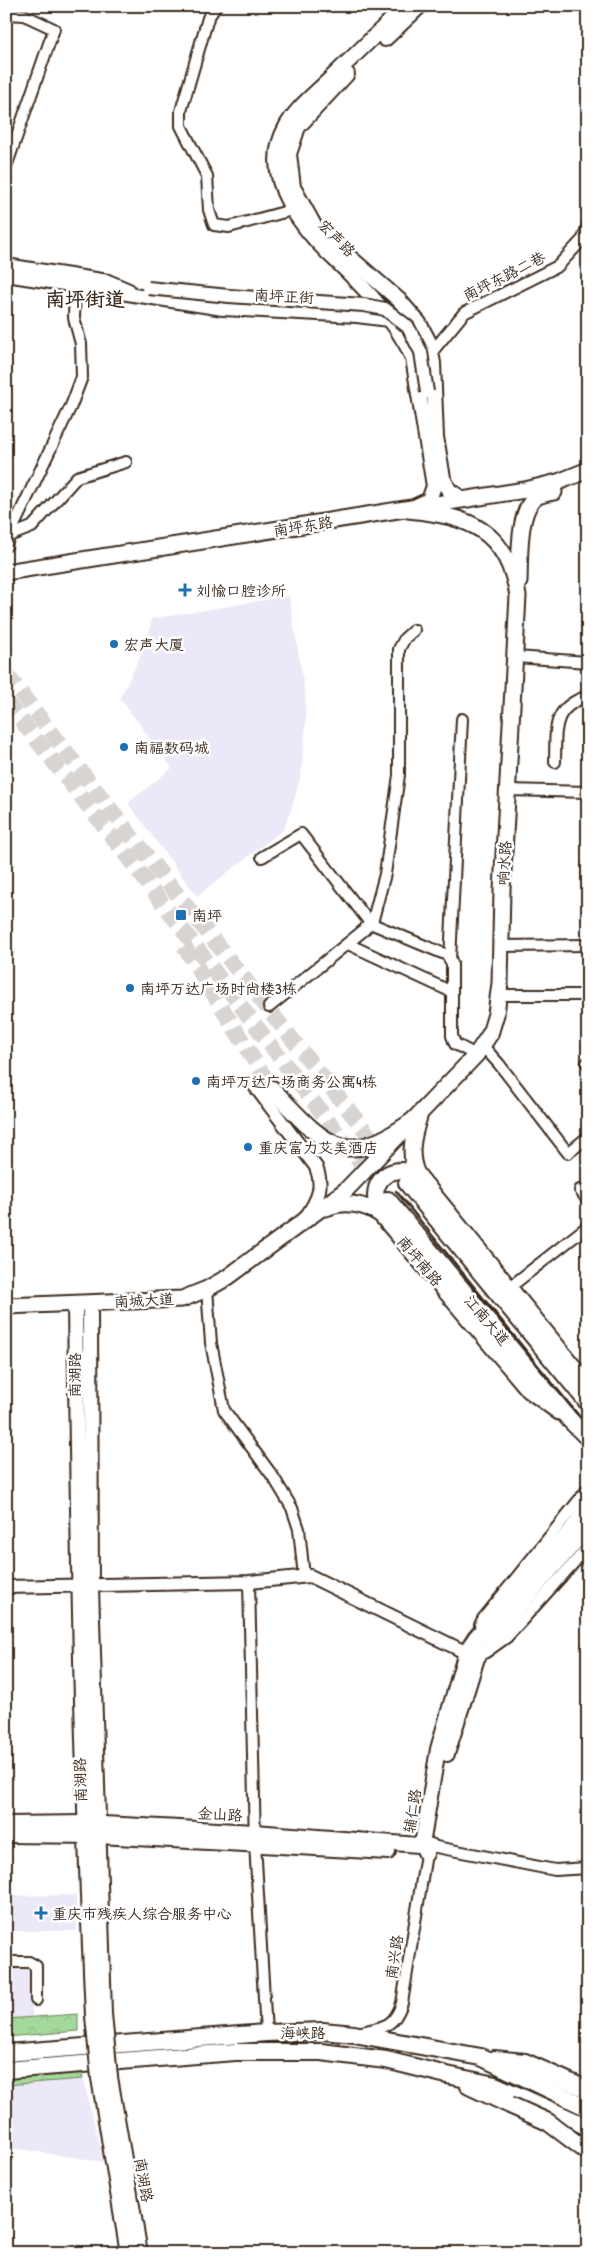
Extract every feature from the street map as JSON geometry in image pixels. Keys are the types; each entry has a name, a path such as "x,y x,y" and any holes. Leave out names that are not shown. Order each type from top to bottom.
{"highway":[{"path":"272,1088 309,1129 325,1141 343,1146 359,1148 382,1141 418,1117"},
{"name":"江南大道","path":"412,1178 588,1404"},
{"name":"江南大道","path":"388,1200 570,1420 588,1438"},
{"name":"海峡路","path":"6,2053 266,2033 323,2031 354,2034 481,2058 588,2108"},
{"name":"海峡路","path":"6,2070 235,2052 321,2052 386,2060 447,2075 495,2084 588,2127"},
{"path":"481,2058 525,2062 588,2090"},
{"path":"447,2075 548,2122 588,2152"}],"main road":[{"name":"宏声路","path":"405,6 304,104 286,128 276,154 280,188 292,210 308,233 365,289 404,338 413,358 434,486 429,500 408,510"},
{"name":"宏声路","path":"420,6 360,61 298,127 289,154 293,186 315,227 399,300 420,323 431,353 436,437 445,484 449,490 464,500"},
{"name":"南坪东路","path":"528,495 588,470"},
{"name":"南坪东路","path":"10,573 464,500 528,495 538,496 588,481"},
{"path":"518,596 524,516 528,495"},
{"name":"响水路","path":"310,1217 346,1190 418,1117 479,1050 490,1034 496,1014 516,658 518,596 515,577 504,552 483,531 458,518 443,514 408,510"},
{"path":"412,1178 411,1150 418,1117"},
{"path":"381,1215 376,1204 375,1195 378,1185 384,1176 401,1170 409,1170 412,1178 510,1287 577,1371 588,1394"},
{"name":"南坪南路","path":"310,1217 331,1206 356,1204 371,1208 381,1215 530,1390 570,1420"},
{"name":"南城大道","path":"6,1306 182,1299 207,1289 228,1277 310,1217"},
{"path":"82,1304 84,1587 99,2015 104,2078"},
{"name":"辅仁路","path":"426,1848 438,1750 471,1655 475,1638 570,1531 588,1507"},
{"name":"辅仁路","path":"471,1655 500,1627 588,1528"},
{"name":"金山路","path":"6,1824 426,1848"},
{"name":"金山路","path":"6,1835 92,1830"},
{"name":"南湖路","path":"104,2078 128,2253"},
{"name":"南湖路","path":"104,2078 140,2253"}],"street":[{"path":"216,6 208,18 181,111 180,126 207,176 209,210 214,225 229,227 292,210"},
{"path":"6,14 24,15 54,29 6,167"},
{"name":"南坪东路二巷","path":"431,353 464,313 558,266 583,239 588,225"},
{"name":"南坪正街","path":"6,265 75,282 108,281 148,293"},
{"name":"南坪正街","path":"6,275 75,282 148,293 222,309 357,316 420,323"},
{"path":"8,541 72,406 82,377 81,344 74,318 75,282"},
{"path":"148,293 355,304 385,309 408,327 421,352 436,437"},
{"path":"8,541 32,527 77,477 126,462"},
{"path":"269,1007 348,944 370,923 385,874 400,775 398,649 405,638 414,630"},
{"path":"516,658 588,662"},
{"path":"555,762 556,722 570,702 588,696"},
{"path":"450,960 462,719"},
{"path":"508,790 588,792"},
{"path":"262,857 301,834 370,923 447,955 452,964 452,1036 455,1044 479,1050 499,1064 568,1153 588,1137"},
{"path":"348,944 452,992"},
{"path":"501,946 588,944"},
{"path":"498,995 588,995"},
{"path":"254,1085 306,1151 320,1177 319,1197 310,1217"},
{"path":"580,1190 588,1201"},
{"path":"510,1287 588,1226"},
{"path":"207,1289 211,1343 224,1410 274,1478 292,1508 299,1529 304,1577"},
{"path":"475,1638 483,1619 588,1489"},
{"path":"6,1588 249,1582 310,1576 471,1655 507,1637 588,1547"},
{"path":"249,1582 255,1838 266,2033"},
{"path":"426,1848 555,1870 588,1868"},
{"name":"南兴路","path":"354,2034 388,2026 398,2016 402,2003 426,1848"},
{"path":"6,1962 29,1962 36,1966 36,2000"}],"shaded area":[{"path":"289,596 305,693 306,721 301,775 294,800 284,829 197,896 128,803 172,768 120,698 149,639 151,619"},
{"name":"重庆市残疾人综合服务中心","path":"76,1895 77,1931 6,1931 6,1896"},
{"path":"6,1969 32,1969 32,2017 6,2019"},
{"path":"83,2079 104,2162 6,2147 6,2085"}],"green space":[{"path":"78,2014 78,2031 6,2037 6,2019"},
{"path":"81,2070 83,2079 6,2085 6,2076"}],"tunnel":[{"path":"6,674 146,855 405,1181"},
{"path":"6,701 107,830 386,1197"},
{"path":"184,946 272,1089"}],"railway":[{"path":"396,1191 588,1427"}],"place":[{"name":"刘愉口腔诊所","path":"185,590"},
{"name":"宏声大厦","path":"114,644"},
{"name":"南福数码城","path":"124,747"},
{"name":"南坪","path":"181,915"},
{"name":"南坪万达广场时尚楼3栋","path":"130,988"},
{"name":"南坪万达广场商务公寓4栋","path":"196,1081"},
{"name":"重庆富力艾美酒店","path":"248,1147"},
{"name":"重庆市残疾人综合服务中心","path":"41,1913"}],"district":[{"name":"南坪街道","path":"85,298"}]}
